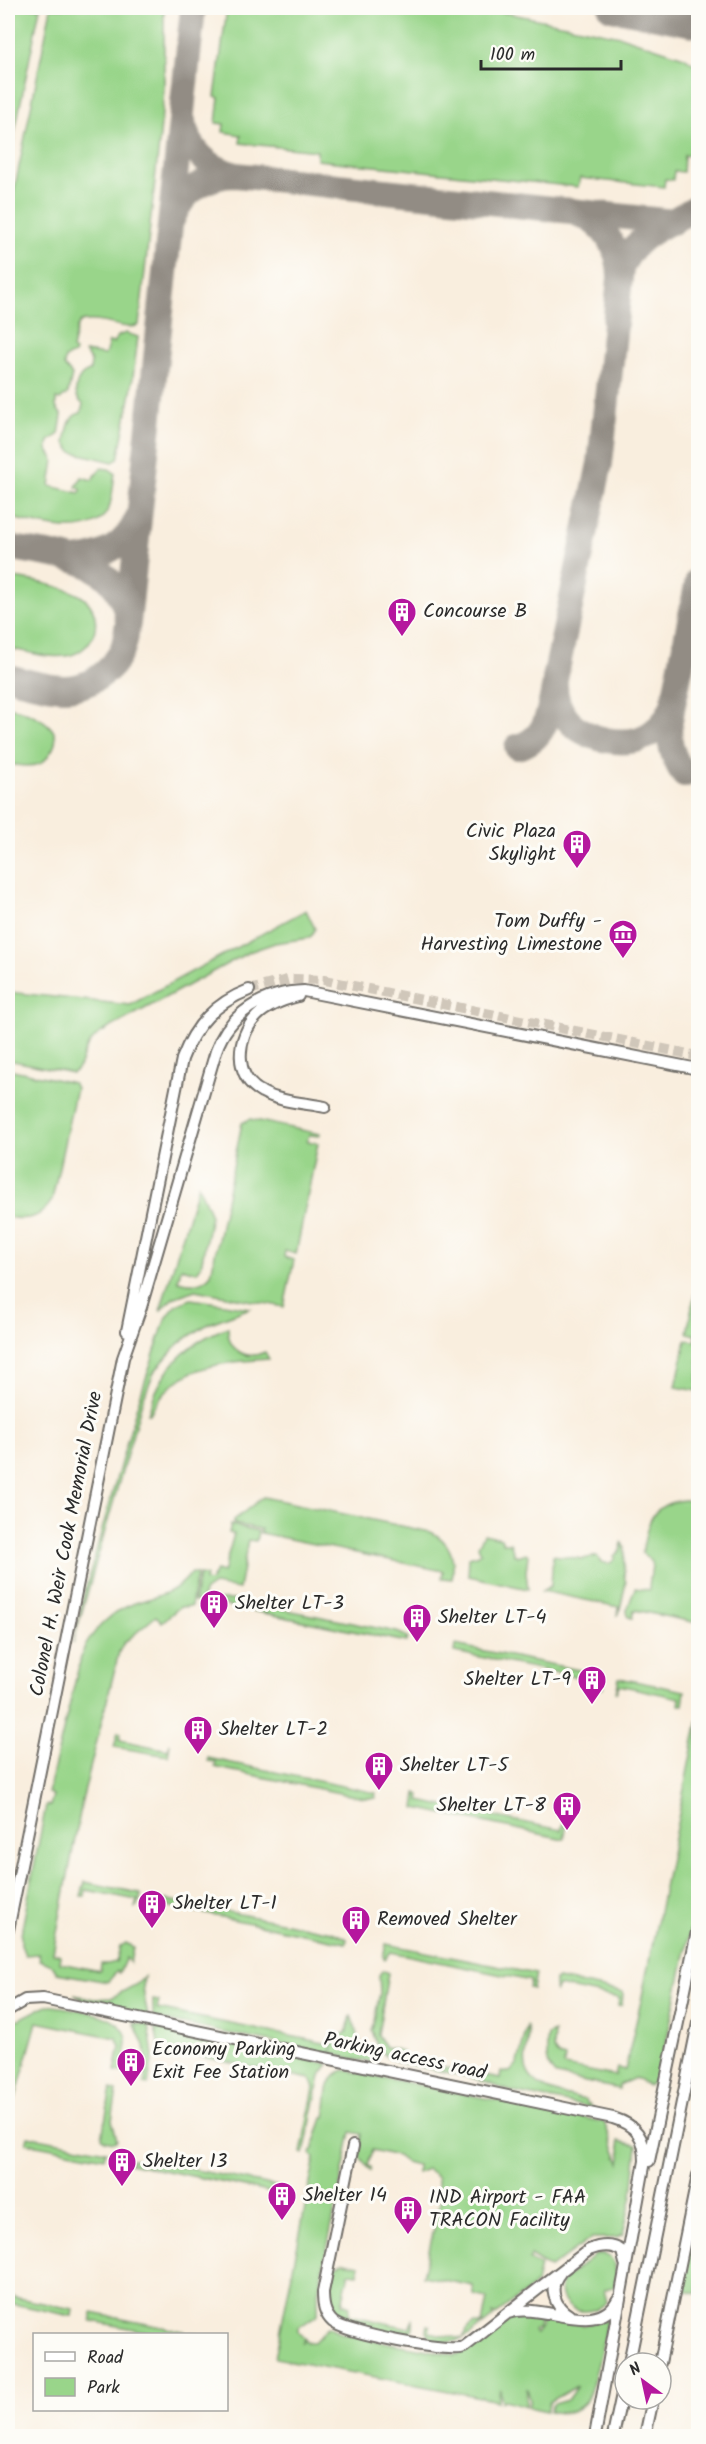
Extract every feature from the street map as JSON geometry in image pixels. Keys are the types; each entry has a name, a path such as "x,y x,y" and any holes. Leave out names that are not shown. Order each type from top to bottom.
{"street":[{"path":"123,1358 134,1291 182,1059 188,1043 206,1017 232,997 249,990"},
{"name":"Colonel H. Weir Cook Memorial Drive","path":"8,1930 123,1358 141,1307 216,1051 233,1021 256,1003 276,994 290,991 319,992"},
{"path":"325,1107 262,1093 247,1078 241,1061 244,1034 262,1012 291,998 319,992 541,1040 699,1070"},
{"path":"595,2436 636,2217 699,1927"},
{"name":"Parking access road","path":"8,2010 25,2000 43,1999 613,2118 628,2124 645,2146 645,2161 636,2217"},
{"path":"631,2351 699,2023"},
{"path":"353,2146 323,2292 324,2305 332,2320 350,2330 457,2350 464,2347 525,2297 589,2250 608,2246 622,2251 626,2269"},
{"path":"662,2351 699,2175"},
{"path":"564,2268 554,2281 553,2290 561,2309 574,2318"},
{"path":"508,2313 524,2310 574,2318 596,2318 615,2305 621,2293"},
{"path":"613,2436 618,2411"},
{"path":"645,2436 650,2411"}],"green space":[{"path":"8,8 40,8 8,165"},
{"path":"51,8 164,8 164,89 139,325 126,327 88,321 81,322 77,327 72,349 75,351 74,354 65,358 64,366 72,375 68,393 60,400 56,399 56,407 62,416 59,434 49,441 47,449 54,460 50,486 80,493 81,489 76,487 82,477 92,480 101,468 115,473 108,510 100,520 76,528 47,526 8,517 8,221"},
{"path":"227,8 482,8 620,36 684,57 698,67 698,136 691,156 684,155 683,172 674,171 673,180 665,179 664,187 580,178 578,187 317,160 317,151 240,143 241,135 223,132 224,124 216,123 219,98 215,97"},
{"path":"126,333 138,337 131,393 118,459 113,462 72,452 65,442 71,420 81,413 83,404 77,396 76,386 81,376 90,371 91,362 85,352 105,355 109,342 114,343 118,336"},
{"path":"8,577 62,588 87,601 93,609 95,618 93,636 88,644 71,655 55,657 8,648"},
{"path":"8,707 35,716 51,728 55,735 55,743 43,762 29,766 8,764"},
{"path":"306,910 315,929 309,938 275,943 249,952 102,1032 89,1045 80,1066 72,1073 8,1060 8,992 130,1005"},
{"path":"8,1069 73,1083 76,1088 52,1200 44,1211 33,1217 21,1219 8,1217"},
{"path":"250,1119 320,1134 319,1136 309,1135 307,1141 318,1143 296,1254 285,1251 284,1257 294,1260 284,1307 195,1290 173,1298 160,1311 198,1185 211,1215 201,1266 197,1272 181,1268 178,1281 200,1282 211,1274 242,1123"},
{"path":"698,1276 698,1391 676,1387 686,1340 696,1341 696,1335 687,1333"},
{"path":"191,1299 250,1308 208,1324 179,1343 154,1372 142,1402 73,1643 84,1594 136,1409 165,1320 176,1305"},
{"path":"228,1327 231,1342 239,1351 251,1355 265,1352 269,1359 233,1362 201,1369 172,1385 148,1414 160,1384 177,1360 199,1341"},
{"path":"263,1497 437,1535 450,1551 453,1564 452,1579 442,1578 443,1571 260,1533 261,1529 234,1524 234,1520"},
{"path":"684,1500 698,1502 698,1623 634,1610 632,1618 628,1617 627,1610 635,1588 649,1590 652,1562 642,1553 652,1517 664,1506"},
{"path":"231,1525 258,1531 256,1541 248,1540 239,1589 214,1585 205,1591 200,1602 194,1601 199,1575 206,1576 205,1581 210,1582 216,1571 223,1573 234,1534 229,1533"},
{"path":"484,1534 501,1538 503,1543 510,1543 514,1554 518,1556 526,1553 528,1555 526,1572 528,1589 468,1576 469,1557 481,1553 478,1546"},
{"path":"622,1543 625,1552 624,1577 626,1582 619,1614 617,1615 619,1607 542,1591 551,1586 553,1555 583,1559 597,1556 601,1562 609,1564 620,1551"},
{"path":"191,1573 197,1574 191,1606 180,1607 162,1622 156,1616 123,1644 119,1652 83,1797 53,1953 61,1955 60,1963 100,1971 101,1964 116,1962 120,1947 126,1943 133,1947 130,1963 126,1958 119,1973 117,1971 108,1982 57,1973 52,1965 40,1960 39,1954 25,1955 21,1945 21,1934 46,1805 50,1806 53,1795 48,1793 82,1653 97,1629 118,1611 173,1589"},
{"path":"219,1600 237,1600 397,1632 408,1637 407,1642 219,1604"},
{"path":"455,1645 579,1670 601,1680 603,1688 599,1689 599,1681 454,1652"},
{"path":"619,1678 685,1691 683,1705 679,1705 680,1698 619,1685 616,1693"},
{"path":"698,1720 698,1894 660,2071 648,2086 635,2078 619,2085 619,2089 557,2076 550,2068 547,2052 548,2035 554,2032 553,2049 558,2056 565,2058 564,2066 615,2076 617,2068 625,2070"},
{"path":"118,1732 121,1733 120,1740 168,1750 170,1743 168,1756 114,1747"},
{"path":"208,1758 376,1793 375,1798 364,1798 218,1768 215,1767 216,1762 208,1761"},
{"path":"417,1793 420,1795 419,1801 561,1830 563,1823 567,1823 564,1839 415,1808"},
{"path":"85,1882 139,1893 141,1895 138,1906 135,1908 137,1900 86,1890 85,1896 81,1896"},
{"path":"168,1900 332,1932 347,1938 346,1943 158,1904 155,1911 151,1910 154,1902"},
{"path":"386,1944 536,1974 533,1989 529,1988 531,1981 391,1952 385,1959 383,1957"},
{"path":"383,1970 388,1973 378,2035 386,2047 402,2051 401,2059 500,2079 501,2071 510,2072 518,2063 527,2027 529,2036 526,2065 529,2075 544,2088 585,2100 593,2108 513,2092 470,2077 400,2063 387,2057 377,2046 372,2030 380,1993 379,1975"},
{"path":"144,1977 143,1992 148,2017 95,2006 74,1995 94,1999 111,1998 137,1984"},
{"path":"555,1980 623,1992 622,2005 618,2006 619,1998 558,1986 555,1993"},
{"path":"153,2000 159,2001 157,2009 329,2044 331,2036 334,2037 330,2054 153,2018"},
{"path":"47,2005 81,2010 117,2023 124,2031 127,2040 121,2072 115,2071 120,2046 116,2038 37,2022 8,2125 8,2017 9,2015 18,2020"},
{"path":"351,2016 361,2044 377,2064 331,2054 335,2037 346,2033"},
{"path":"134,2023 149,2025 153,2057 148,2085 144,2084 147,2066 146,2050"},
{"path":"155,2027 329,2064 320,2076 304,2154 301,2153 314,2088 310,2079 159,2048"},
{"path":"345,2070 604,2122 620,2163 619,2141 637,2145 632,2196 623,2234 616,2238 592,2238 550,2268 530,2256 529,2261 540,2265 536,2284 495,2315 492,2314 493,2317 463,2339 466,2330 474,2324 482,2325 487,2298 474,2295 473,2286 423,2276 443,2190 438,2188 438,2177 427,2169 417,2173 417,2165 405,2162 397,2156 372,2150 368,2166 371,2167 370,2171 359,2156 362,2134 351,2132 318,2292 318,2314 298,2328 298,2332 304,2338 301,2343 305,2339 307,2342 314,2342 328,2327 341,2334 455,2355 472,2347 503,2323 521,2316 540,2316 538,2329 534,2330 536,2334 541,2327 541,2317 582,2325 607,2319 592,2387 585,2402 578,2408 564,2413 550,2411 553,2404 567,2400 577,2386 550,2401 547,2411 528,2407 530,2400 527,2388 526,2406 505,2400 502,2402 500,2389 498,2401 482,2396 275,2358 315,2158 311,2154 323,2118 325,2118 330,2084 338,2073"},
{"path":"111,2089 117,2091 112,2120 117,2140 114,2142 102,2137"},
{"path":"28,2136 106,2151 104,2158 26,2143"},
{"path":"132,2159 276,2186 288,2191 288,2196 129,2163"},
{"path":"698,2209 698,2294 682,2290"},
{"path":"596,2254 603,2254 612,2260 616,2269 614,2286 604,2290 607,2302 599,2307 591,2311 574,2310 563,2299 562,2281"},
{"path":"344,2262 360,2265 358,2274 349,2273 342,2303 350,2306 349,2315 409,2328 413,2320 410,2332 398,2334 363,2327 342,2318 335,2312 329,2295 331,2282 335,2267"},
{"path":"8,2296 73,2309 72,2316 8,2303"},
{"path":"92,2313 192,2333 154,2333 91,2321"},
{"path":"427,2325 430,2326 429,2332 462,2339 440,2342 430,2339 426,2331"}],"taxiway":[{"path":"8,677 63,688 81,686 106,672 118,658 124,644 193,8"},
{"path":"611,8 698,25"},
{"path":"183,121 190,141 201,156 216,168 236,175 673,222"},
{"path":"172,220 182,201 196,187 215,178 236,175"},
{"path":"698,206 644,238 627,256 621,269 600,463 555,679 558,702 568,720 575,727 595,737 625,742 649,735 663,722 673,705 698,580"},
{"path":"576,213 595,223 608,238 617,256 620,277"},
{"path":"73,560 94,557 112,549 126,537 137,519"},
{"path":"8,547 64,557 97,570 111,581 121,596 127,616"},
{"path":"517,747 527,743 540,732 548,716 554,688"},
{"path":"672,710 669,727 670,744 684,775"}],"tunnel":[{"path":"249,990 291,979 324,980 698,1056"}],"place":[{"name":"Concourse B","path":"402,638"},
{"name":"Civic Plaza Skylight","path":"577,870"},
{"name":"Tom Duffy - Harvesting Limestone","path":"623,960"},
{"name":"Shelter LT-3","path":"214,1630"},
{"name":"Shelter LT-4","path":"417,1644"},
{"name":"Shelter LT-9","path":"592,1706"},
{"name":"Shelter LT-2","path":"198,1756"},
{"name":"Shelter LT-5","path":"379,1792"},
{"name":"Shelter LT-8","path":"567,1832"},
{"name":"Shelter LT-1","path":"152,1930"},
{"name":"Removed Shelter","path":"356,1946"},
{"name":"Economy Parking Exit Fee Station","path":"131,2088"},
{"name":"Shelter 13","path":"122,2188"},
{"name":"Shelter 14","path":"282,2222"},
{"name":"IND Airport - FAA TRACON Facility","path":"408,2236"}]}
